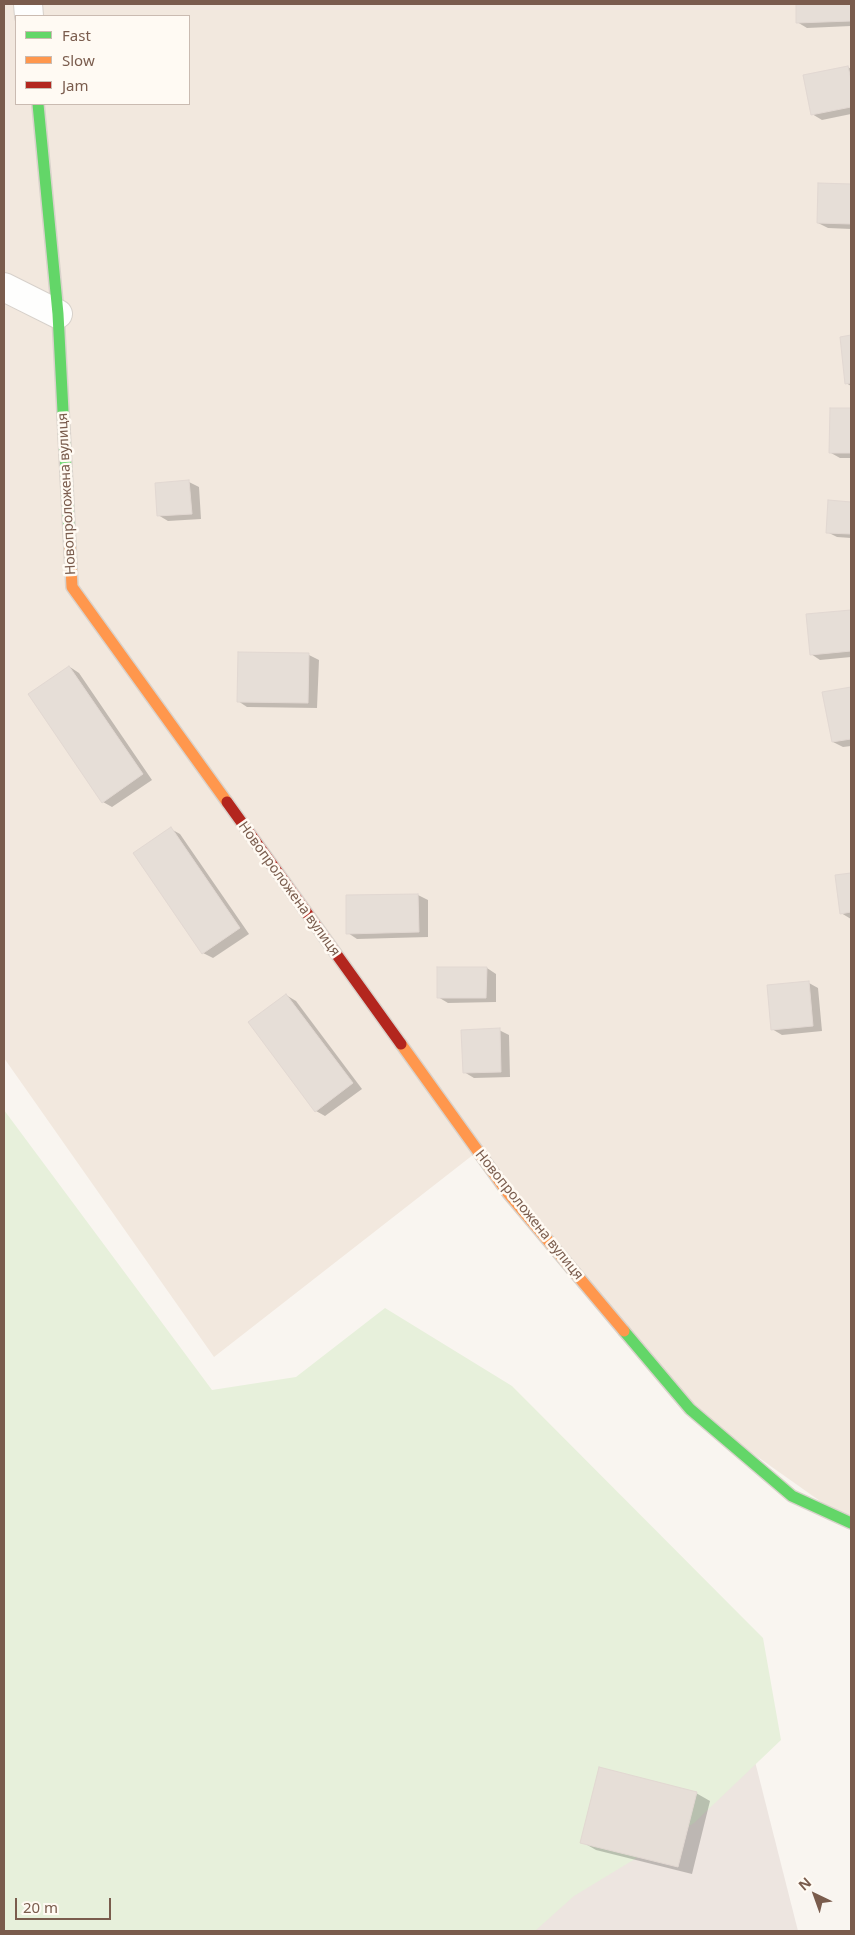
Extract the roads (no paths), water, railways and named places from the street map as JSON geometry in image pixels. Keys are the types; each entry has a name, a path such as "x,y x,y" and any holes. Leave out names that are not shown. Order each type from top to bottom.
{"street":[{"name":"Новопроложена вулиця","path":"38,105 58,314 72,587 508,1193 690,1409 792,1496 851,1523"},
{"path":"4,287 58,314"}]}
